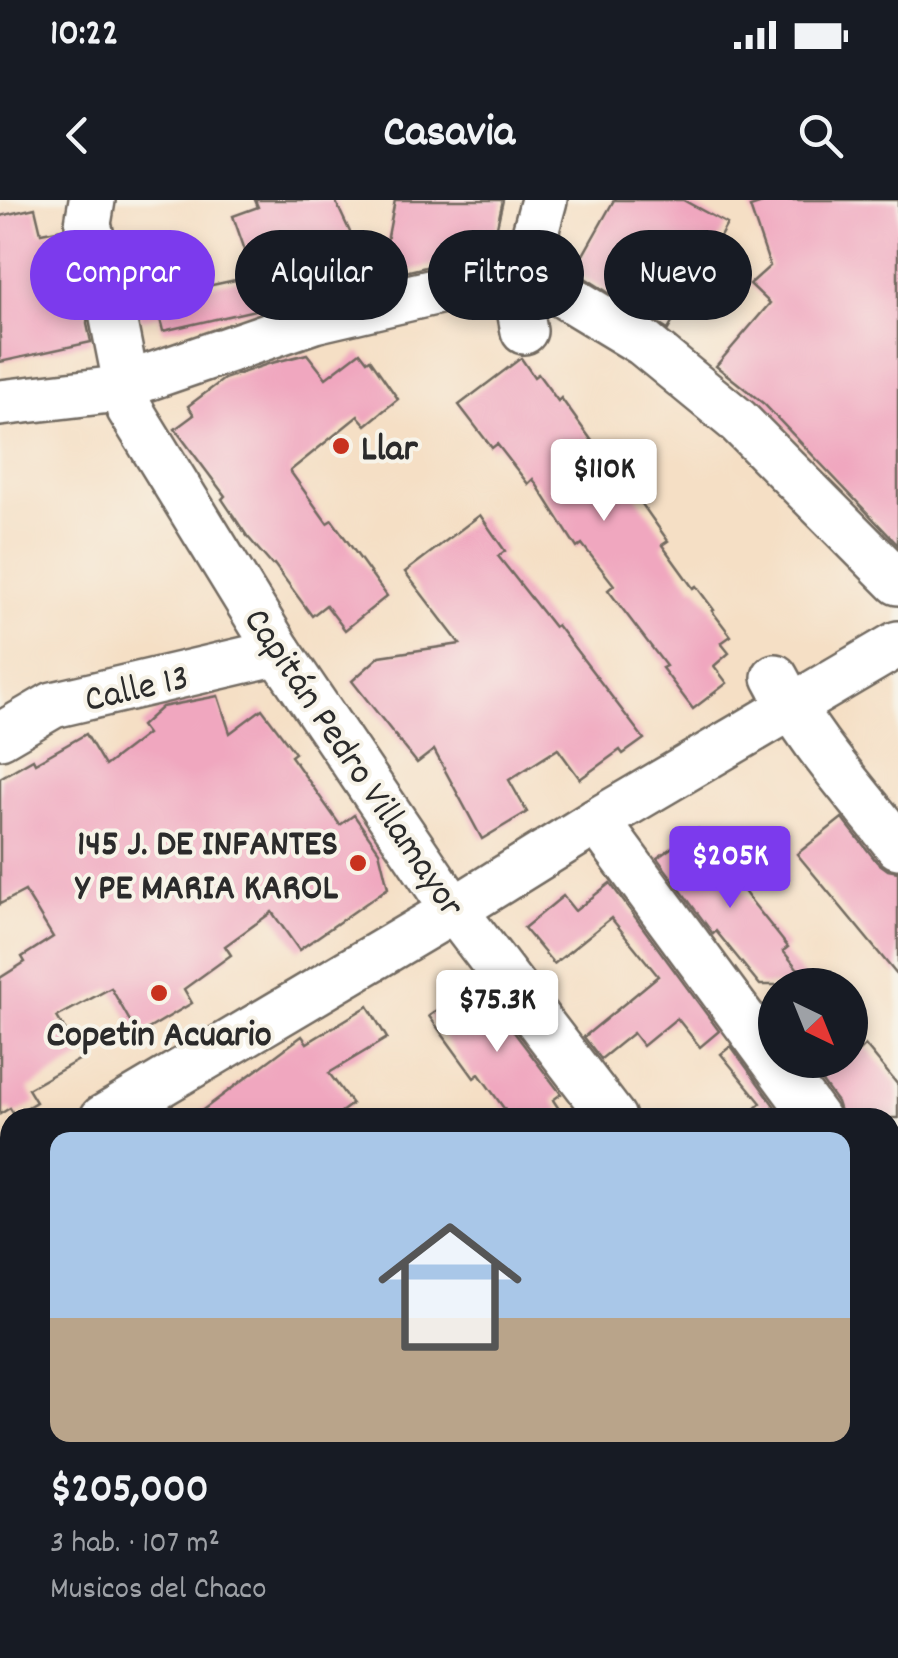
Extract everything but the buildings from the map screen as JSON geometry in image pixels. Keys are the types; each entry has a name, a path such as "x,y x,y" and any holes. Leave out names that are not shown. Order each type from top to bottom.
{"street":[{"path":"89,230 92,200"},
{"path":"536,230 544,200"},
{"path":"0,403 127,388 314,320 428,293"},
{"path":"584,307 643,343 738,421 898,582"},
{"name":"Capitán Pedro Villamayor","path":"113,320 129,408 278,652 454,910 605,1108"},
{"path":"522,320 524,331"},
{"path":"126,1108 597,821 686,748 782,692 898,644"},
{"name":"Calle 13","path":"0,736 53,705 278,652"},
{"path":"782,692 898,846"},
{"path":"597,821 809,1108"}],"place":[{"name":"Llar","path":"341,446"},
{"name":"145 J. DE INFANTES Y PE MARIA KAROL","path":"358,863"},
{"name":"Copetin Acuario","path":"159,993"}]}
